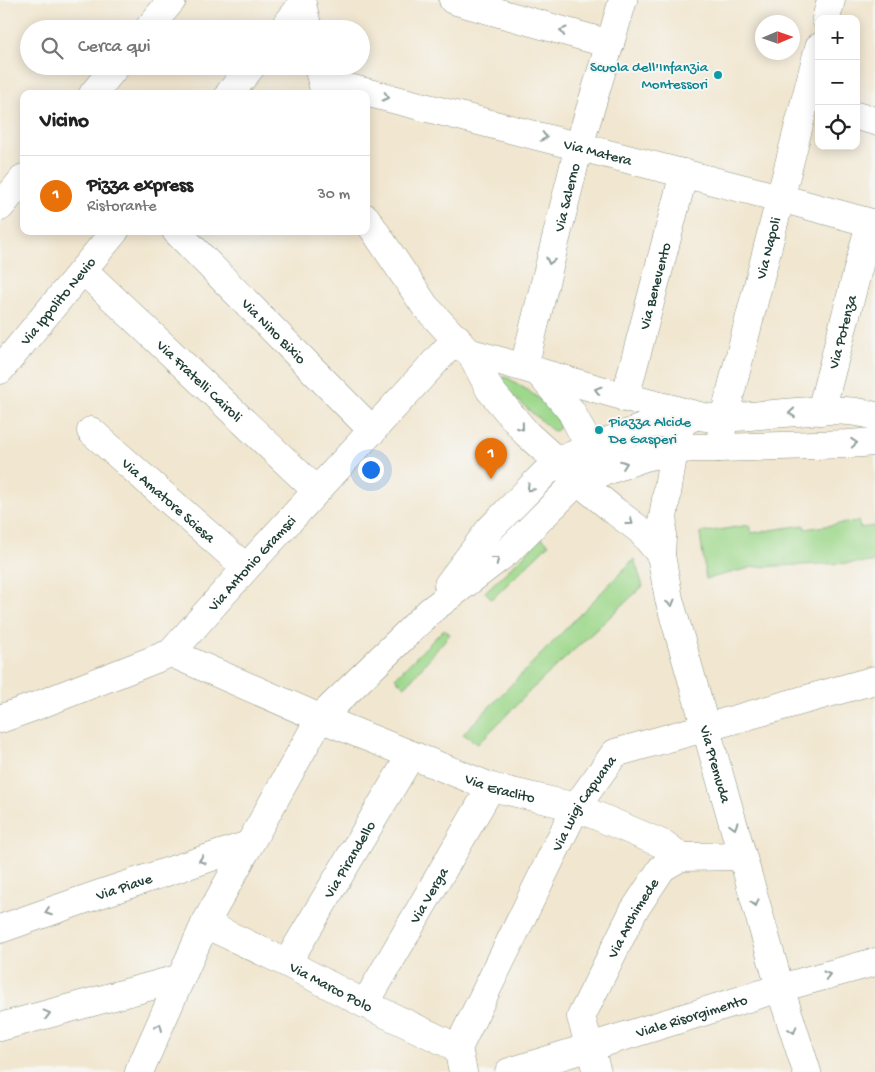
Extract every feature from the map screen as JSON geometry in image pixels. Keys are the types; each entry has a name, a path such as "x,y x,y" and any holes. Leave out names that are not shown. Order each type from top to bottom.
{"street":[{"path":"155,20 172,0"},
{"path":"453,0 610,44"},
{"name":"Via Salerno","path":"532,370 579,146 623,0"},
{"path":"827,15 831,0"},
{"path":"294,20 304,11"},
{"name":"Via Napoli","path":"719,448 702,418 812,104 817,60"},
{"path":"96,90 109,75"},
{"path":"232,90 245,75"},
{"name":"Via Matera","path":"322,80 361,90"},
{"name":"Via Matera","path":"370,92 780,198 873,224"},
{"path":"860,117 875,121"},
{"name":"Via Benevento","path":"625,398 684,173"},
{"path":"0,207 20,183"},
{"path":"370,224 425,306 464,346 490,390 527,434 578,481 640,530 661,555"},
{"name":"Via Potenza","path":"821,411 873,224"},
{"name":"Via Ippolito Nevio","path":"0,370 112,235"},
{"name":"Via Nino Bixio","path":"180,235 372,431"},
{"name":"Via Fratelli Cairoli","path":"83,270 317,491"},
{"path":"464,346 532,370 625,398 702,418"},
{"name":"Via Antonio Gramsci","path":"4,713 171,653 372,431 464,346"},
{"path":"139,1072 205,924 320,718 430,611 507,552 578,481 590,448 571,411 532,370"},
{"path":"430,611 490,529 557,461 652,424 702,418 821,411 863,413 875,416"},
{"name":"Via Premuda","path":"702,418 674,450 663,518 661,555 670,599 742,856 780,988 807,1072"},
{"name":"Via Amatore Sciesa","path":"91,431 246,568"},
{"path":"578,481 642,458 674,450 875,442"},
{"name":"Via Eraclito","path":"171,653 320,718 491,787 576,807 665,845 680,857"},
{"name":"Via Luigi Capuana","path":"461,1060 576,807 615,754 875,680"},
{"name":"Via Pirandello","path":"287,962 410,755"},
{"name":"Via Verga","path":"365,1004 491,787"},
{"name":"Via Piave","path":"0,929 248,845"},
{"path":"680,857 742,856"},
{"name":"Via Archimede","path":"598,1072 580,1017 633,912 662,868 680,857"},
{"name":"Via Marco Polo","path":"205,924 287,962 365,1004 461,1060"},
{"name":"Viale Risorgimento","path":"509,1072 780,988 875,962"},
{"path":"0,1027 180,978"}],"green space":[{"path":"503,377 522,387 546,405 557,419 560,427 556,431 552,430 501,386 500,381"},
{"path":"858,521 860,528 875,526 875,562 754,567 706,579 700,533 749,525 751,533 804,525 805,529"},
{"path":"542,538 549,544 492,599 485,592"},
{"path":"634,559 643,586 532,689 478,744 463,734"},
{"path":"444,629 450,634 405,687 395,678"}],"place":[{"name":"Scuola dell'Infanzia Montessori","path":"718,75"},
{"name":"Piazza Alcide De Gasperi","path":"599,430"},
{"name":"Pizza express","path":"491,479"}]}
